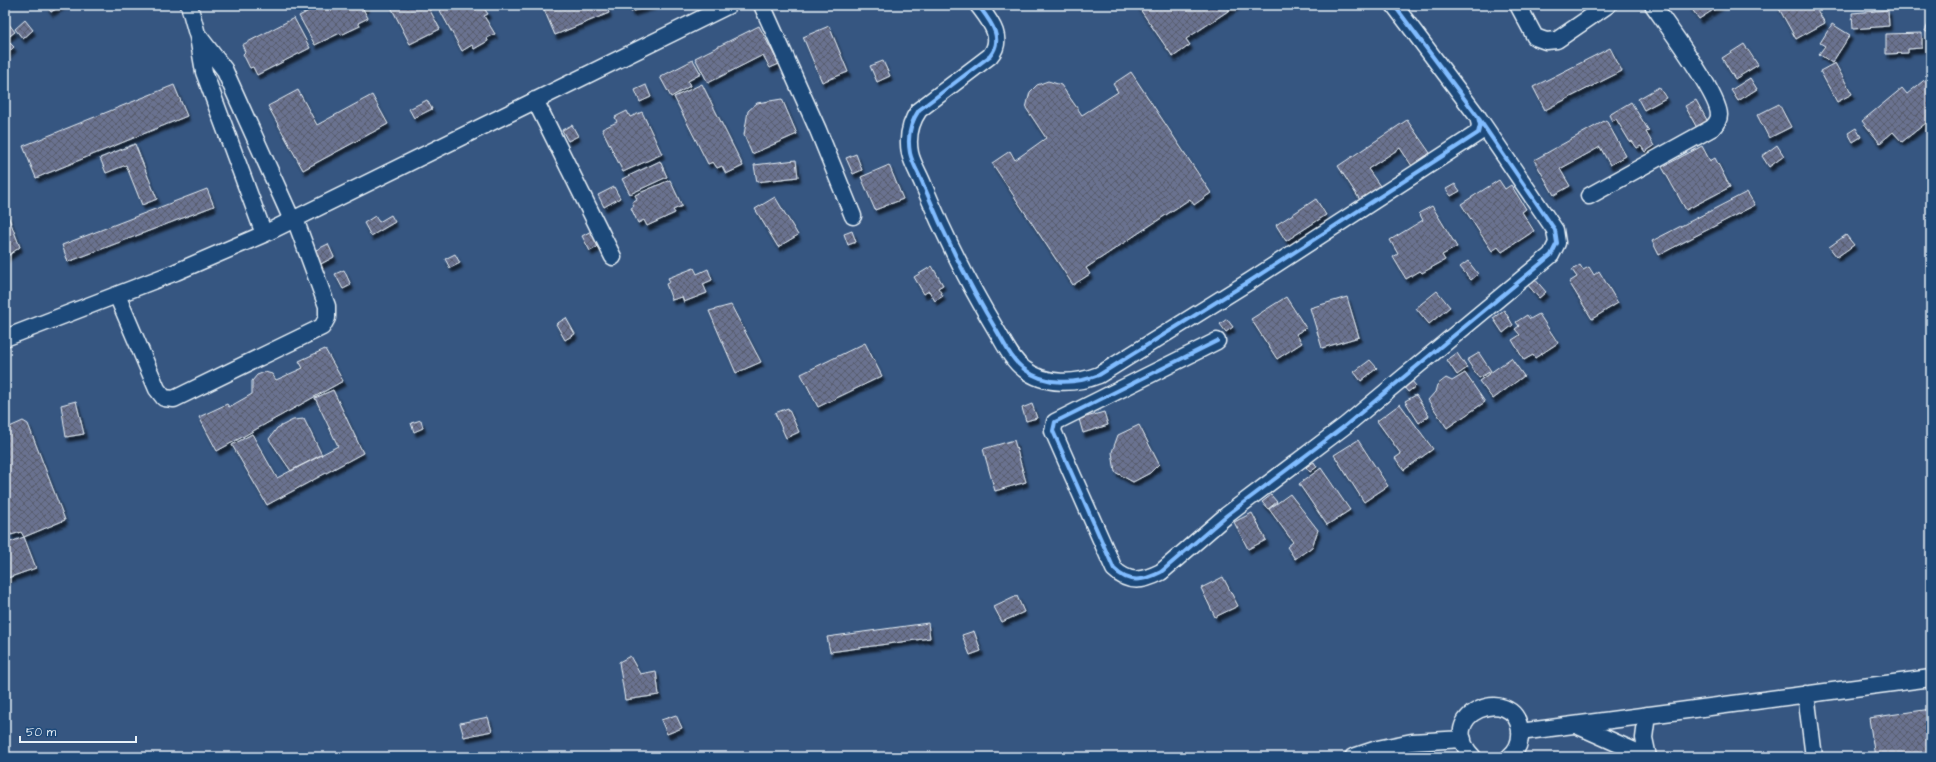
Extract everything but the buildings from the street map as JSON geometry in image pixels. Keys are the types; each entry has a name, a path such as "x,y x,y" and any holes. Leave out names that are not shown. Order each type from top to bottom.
{"street":[{"path":"189,5 198,34 204,72 264,234"},
{"path":"5,338 117,295 264,234 729,5"},
{"path":"762,5 818,130 853,216"},
{"path":"978,5 992,24 997,36 995,50 990,56 919,110 911,121 910,154 937,217 981,306 1016,362 1025,370 1042,379 1056,382 1088,379 1112,367 1303,247 1478,133 1480,125 1478,117"},
{"path":"1217,342 1055,422 1053,431 1114,570 1122,577 1134,580 1149,578 1161,572 1227,514 1346,425 1551,255 1557,243 1555,230 1478,117 1394,5"},
{"path":"1518,5 1535,37 1546,41 1557,40 1608,5"},
{"path":"1589,196 1712,128 1720,116 1718,108 1704,80 1654,5"},
{"path":"117,295 157,389 164,398 174,399 322,327 327,318 327,306 320,281 293,219 224,69 198,34"},
{"path":"535,100 613,257"},
{"path":"1520,732 1931,678"},
{"path":"1806,694 1814,757"},
{"path":"1472,757 1466,749 1463,739 1463,730 1466,720 1472,713 1481,708 1491,706 1501,707 1510,712 1516,719 1520,732 1518,745 1509,757"},
{"path":"1647,715 1644,738 1648,757"},
{"path":"1576,725 1648,757"},
{"path":"1353,757 1377,749 1412,742 1463,739"}],"cycle path":[{"path":"978,5 991,23 994,30 996,36 994,49 990,56 919,110 913,120 910,130 910,153 914,165 958,260 977,297 1009,352 1016,361 1032,375 1051,381 1061,382 1071,382 1099,375 1250,281 1478,133 1480,125 1478,117 1394,5"},
{"path":"1217,341 1055,422 1053,431 1114,569 1125,577 1136,580 1161,572 1227,515 1346,425 1551,255 1557,243 1555,230 1479,119"}]}
